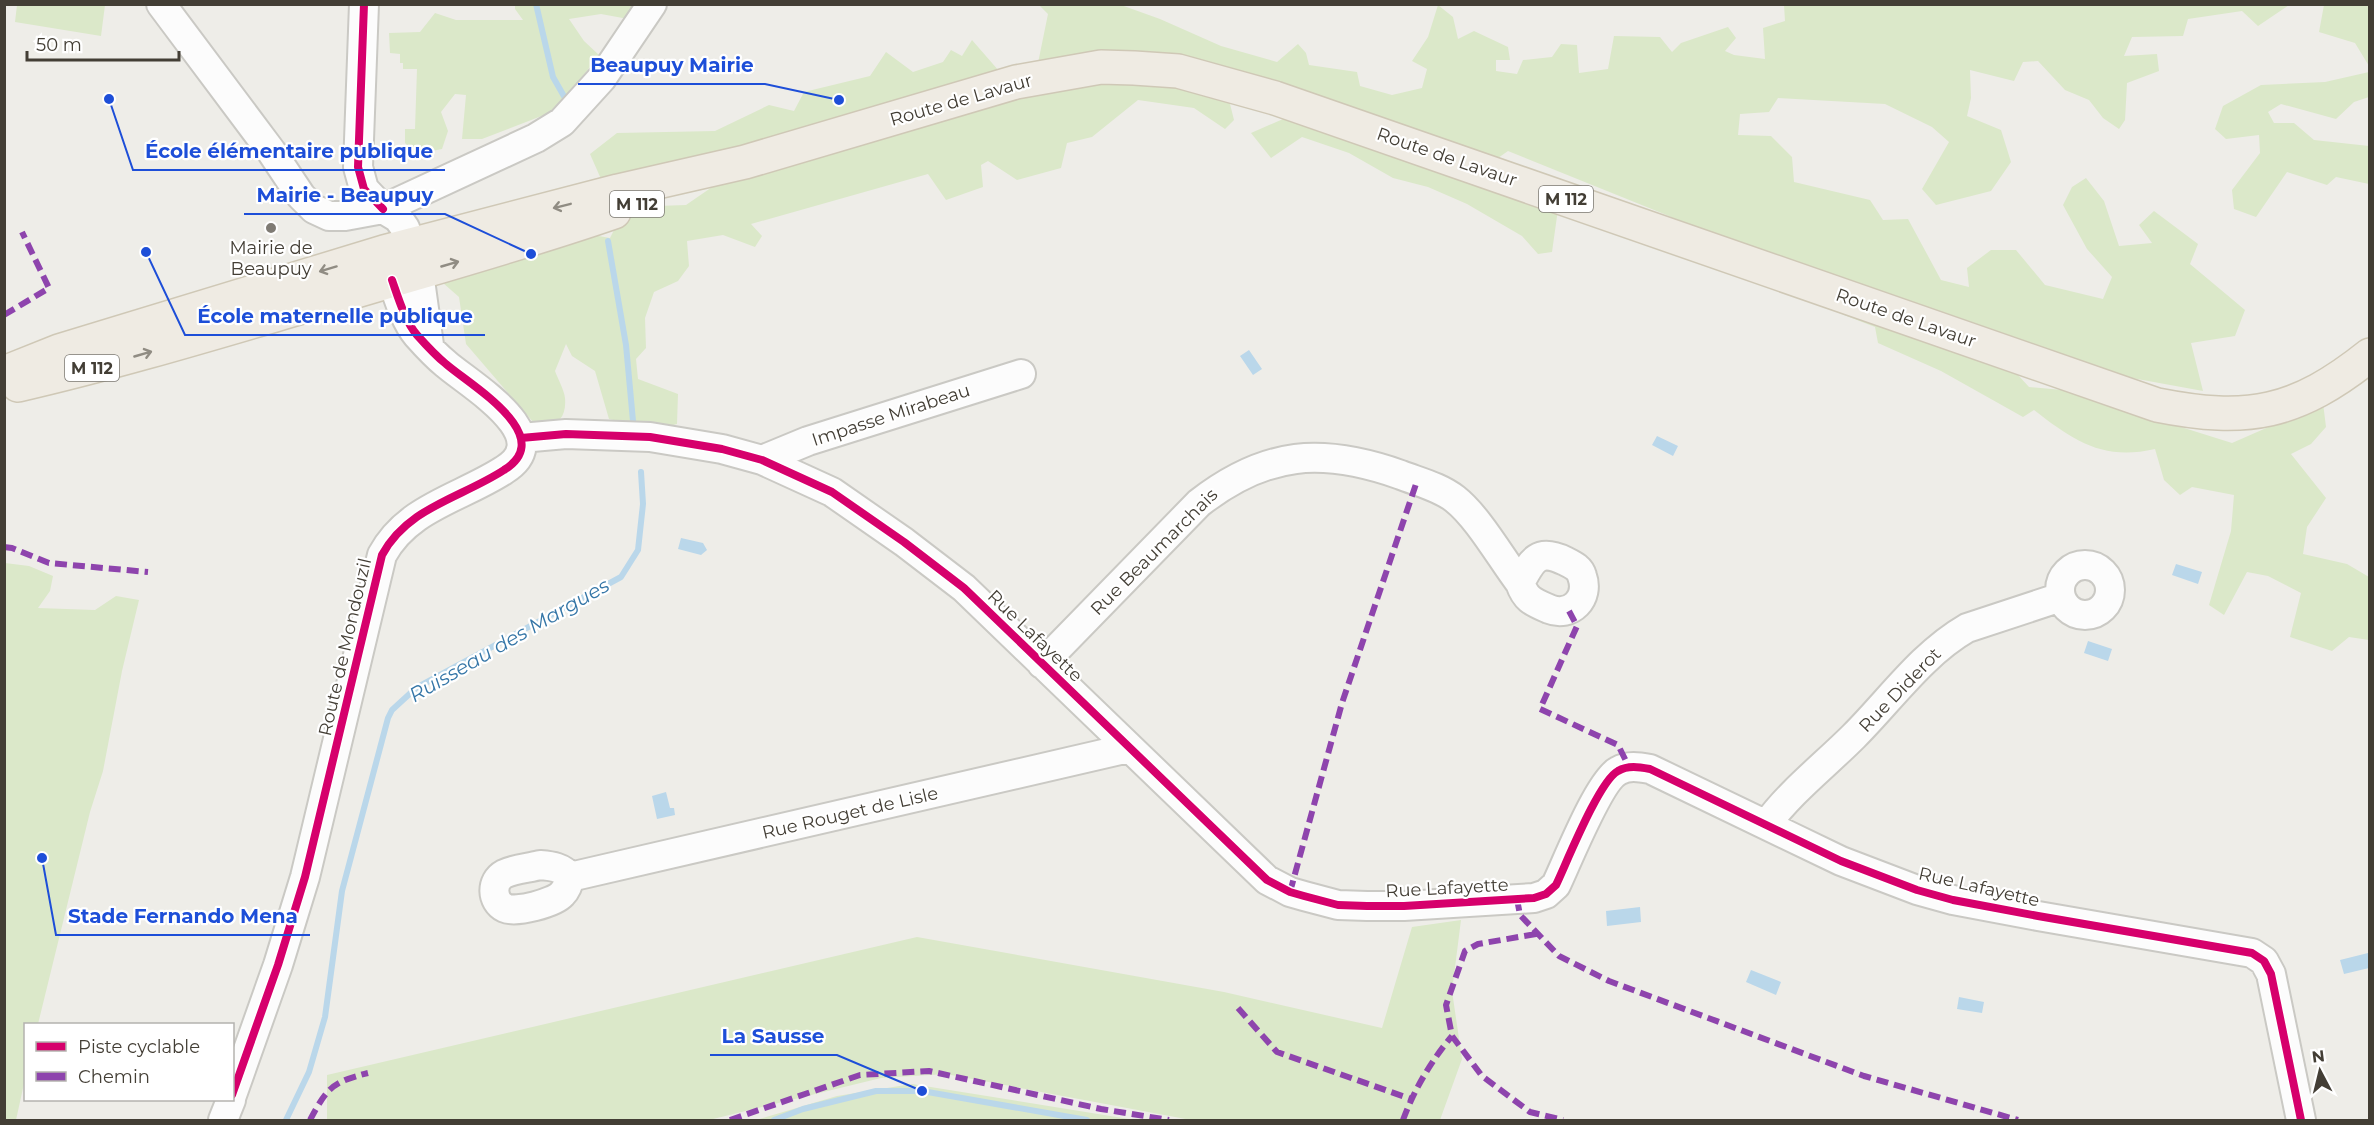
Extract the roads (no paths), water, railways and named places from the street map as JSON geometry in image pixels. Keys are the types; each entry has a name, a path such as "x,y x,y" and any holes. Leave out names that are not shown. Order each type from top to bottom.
{"main road":[{"name":"Route de Lavaur","path":"4,388 97,367 618,191 745,162 1016,82 1101,67 1178,71 1275,98 2157,405 2223,415 2269,411 2318,392 2370,355"},
{"name":"Route de Lavaur","path":"4,374 59,351 402,263"}],"street":[{"path":"160,4 271,151 300,196 314,209 329,216 345,216 382,209 536,138 562,122 602,78 652,4"},
{"path":"364,4 358,167 364,189 382,209 380,235 402,263 429,345 443,362 506,412 517,426 519,449"},
{"name":"Impasse Mirabeau","path":"762,460 808,441 1021,374"},
{"name":"Rue Lafayette","path":"519,449 554,434 650,437 722,449 762,460 832,492 904,542 964,588 1267,880 1290,892 1338,905 1404,906 1534,898 1546,894 1556,885 1604,784 1619,770 1629,767 1650,769 1878,877 1953,900 2252,953 2264,961 2271,974 2301,1120"},
{"name":"Route de Mondouzil","path":"234,1089 278,965 305,877 382,555 390,540 405,524 422,512 504,470 519,449"},
{"name":"Rue Beaumarchais","path":"1042,664 1199,503 1220,486 1242,474 1287,459 1312,457 1359,463 1439,490 1455,499 1470,515 1520,583"},
{"name":"Rue Diderot","path":"1766,825 1781,804 1855,735 1904,683 1955,635 1967,628 2061,597"},
{"name":"Rue Rouget de Lisle","path":"570,877 1129,748"},
{"path":"223,1120 231,1101"}],"water":[{"path":"1249,350 1262,369 1253,375 1240,356"},
{"path":"1657,436 1678,446 1673,456 1652,445"},
{"path":"681,538 703,543 707,550 701,555 678,549"},
{"path":"2176,564 2202,572 2198,584 2172,575"},
{"path":"2088,641 2112,649 2108,661 2084,653"},
{"path":"666,792 670,808 674,808 675,815 657,819 652,796"},
{"path":"1640,907 1641,922 1607,926 1606,911"},
{"path":"2368,953 2369,968 2344,974 2340,960"},
{"path":"1751,970 1781,982 1776,995 1746,982"},
{"path":"1959,997 1984,1002 1982,1013 1957,1009"}],"waterway":[{"name":"Ruisseau des Margues","path":"536,4 553,77 565,98"},
{"name":"Ruisseau des Margues","path":"608,241 626,345 633,421"},
{"name":"Ruisseau des Margues","path":"286,1120 309,1072 325,1017 342,891 392,710 416,688 621,577 638,550 643,504 641,472"},
{"path":"774,1120 803,1109 876,1091 922,1091 1087,1120"}],"place":[{"name":"École élémentaire publique","path":"109,99"},
{"name":"Beaupuy Mairie","path":"839,100"},
{"name":"Mairie de Beaupuy","path":"271,228"},
{"name":"École maternelle publique","path":"146,252"},
{"name":"Mairie - Beaupuy","path":"531,254"},
{"name":"Stade Fernando Mena","path":"42,858"},
{"name":"La Sausse","path":"922,1091"}]}
